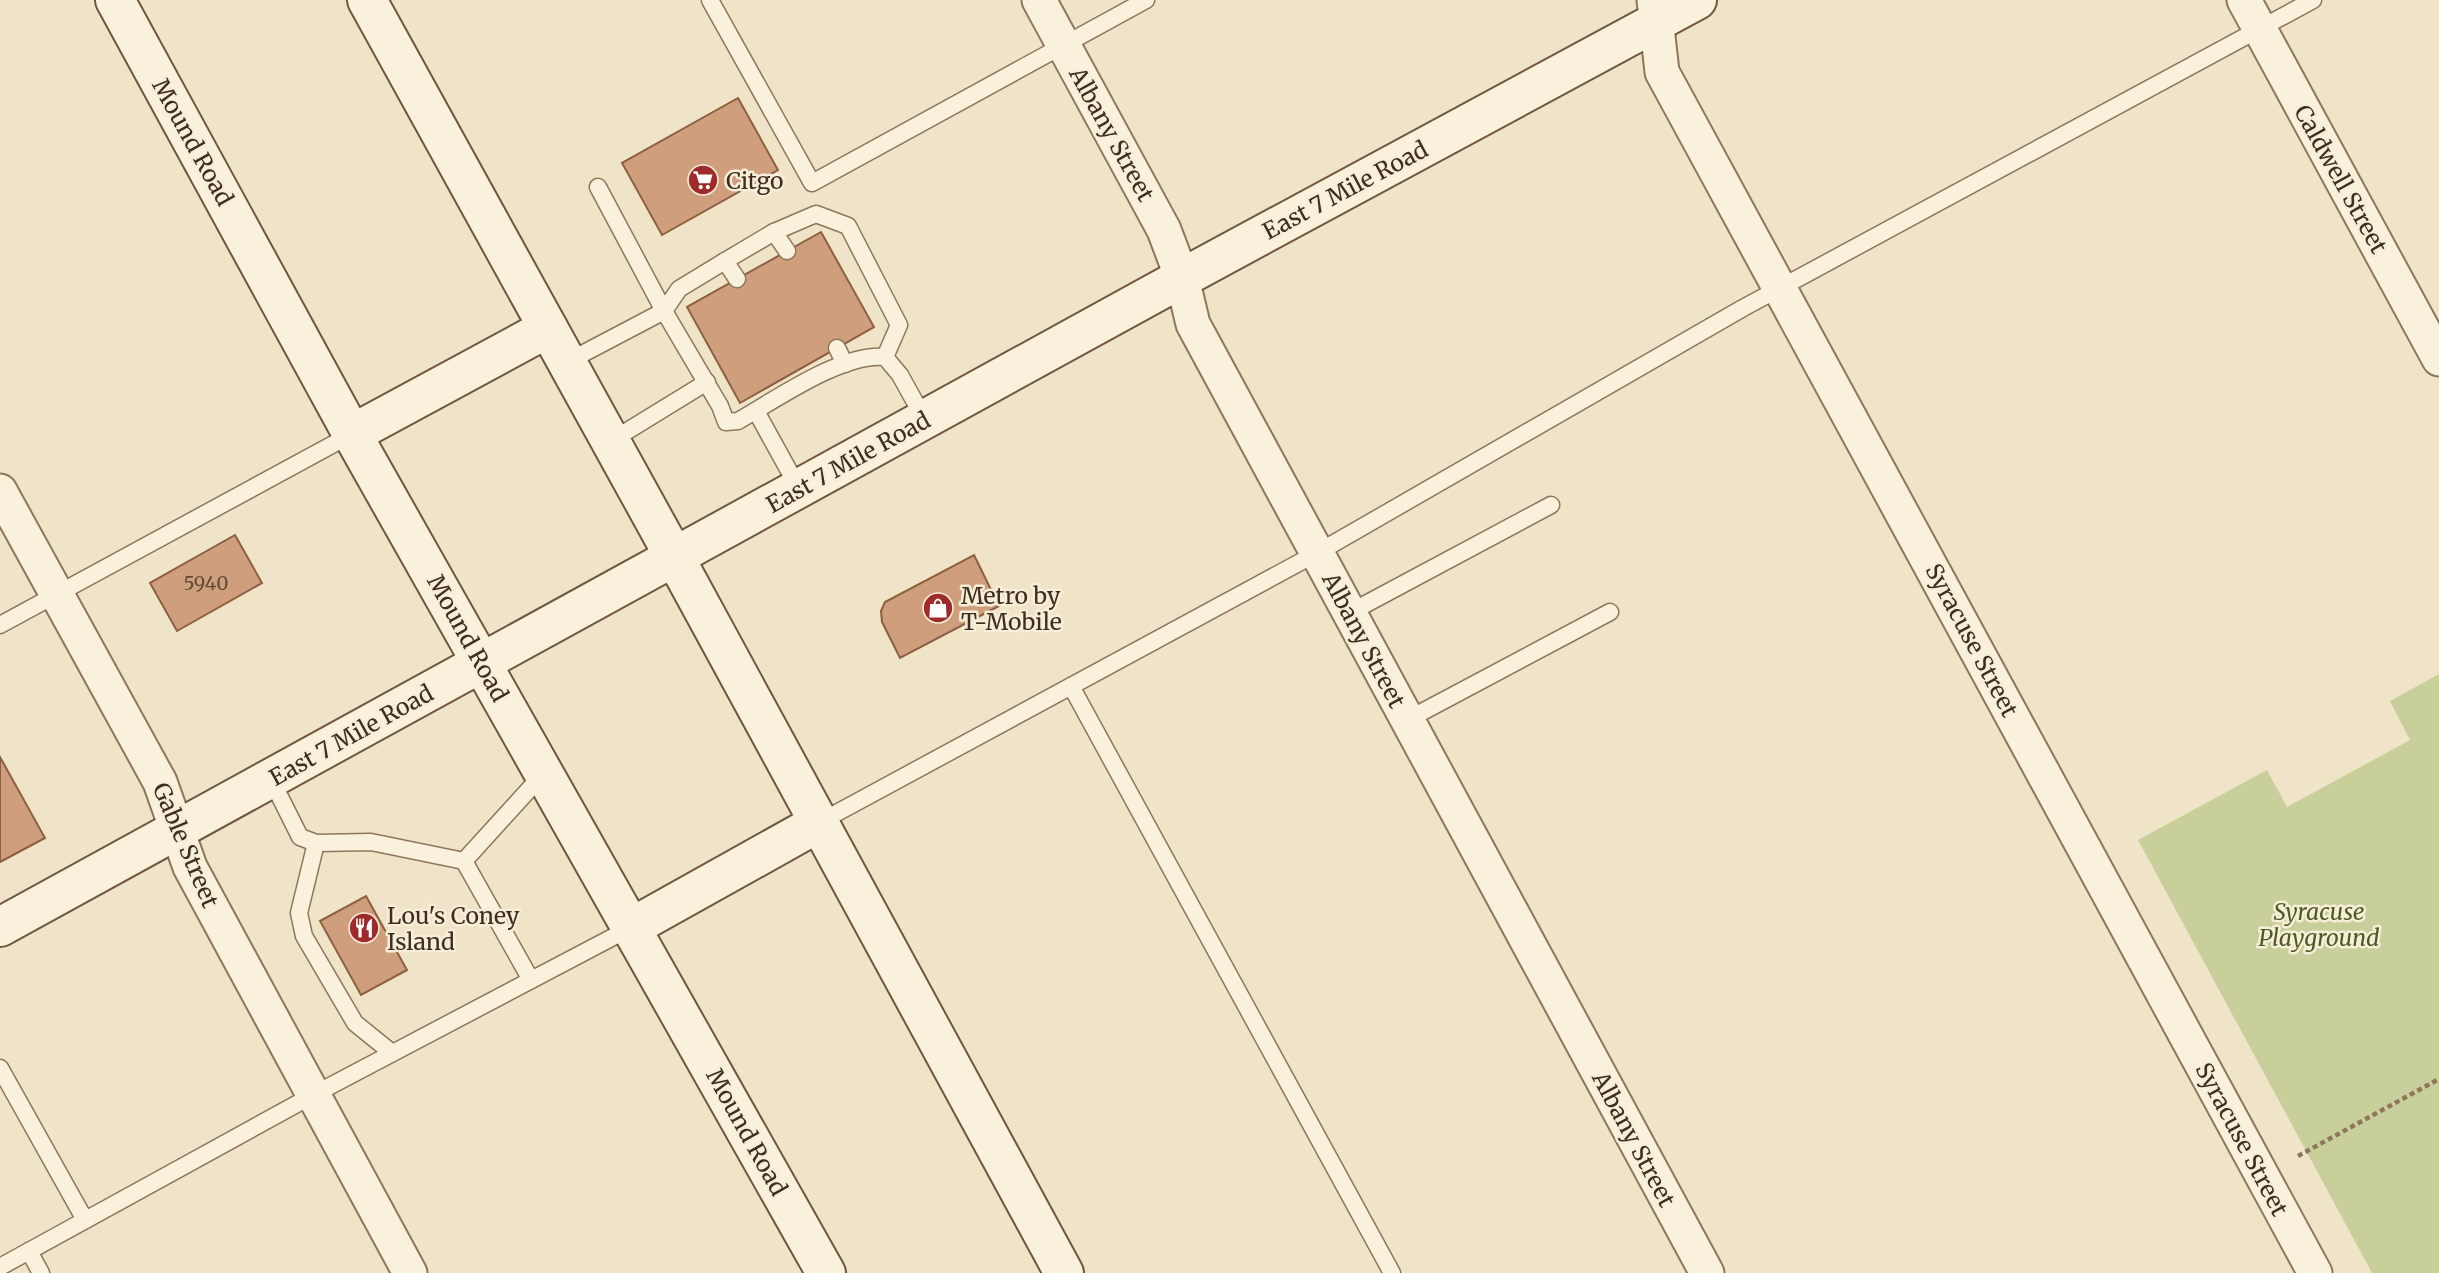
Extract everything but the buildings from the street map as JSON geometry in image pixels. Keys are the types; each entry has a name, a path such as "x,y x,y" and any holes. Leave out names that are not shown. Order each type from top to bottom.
{"main road":[{"name":"Mound Road","path":"115,0 352,434 826,1273"},
{"path":"367,0 676,558 1064,1273"},
{"name":"East 7 Mile Road","path":"0,927 676,558 1182,278 1656,11 1697,0"},
{"path":"352,434 548,328"},
{"path":"632,927 820,822"}],"street":[{"name":"Albany Street","path":"1039,0 1164,230 1182,278 1192,324 1707,1273"},
{"name":"Caldwell Street","path":"2244,0 2439,359"},
{"name":"Syracuse Street","path":"1656,11 1662,72 2315,1273"},
{"name":"Gable Street","path":"0,491 160,782 190,867 410,1273"}],"lane":[{"path":"710,0 812,183 1146,0"},
{"path":"820,822 1317,553 1743,307 2314,0"},
{"path":"598,187 726,422 738,421 756,411 795,380 871,355 885,357 900,375 925,420"},
{"path":"567,362 664,311 679,289 725,261 774,232 816,214 848,226 899,325 885,357"},
{"path":"774,232 787,251"},
{"path":"725,261 737,279"},
{"path":"837,348 845,364"},
{"path":"611,441 706,382"},
{"path":"756,411 799,489"},
{"path":"0,625 352,434"},
{"path":"1349,613 1551,505"},
{"path":"1407,720 1610,612"},
{"path":"1071,686 1392,1273"},
{"path":"464,861 545,773"},
{"path":"271,779 300,837 316,843 371,842 464,861 531,980"},
{"path":"316,843 299,913 304,936 355,1023 392,1053"},
{"path":"0,1267 313,1095 632,927"},
{"path":"0,1069 85,1220"},
{"path":"29,1251 41,1273"}],"path":[{"path":"2298,1156 2439,1079"}],"green space":[{"name":"Syracuse Playground","path":"2439,674 2439,1273 2372,1273 2138,840 2267,770 2287,807 2410,740 2390,701"}],"place":[{"name":"Citgo","path":"703,180"},
{"name":"Metro by T-Mobile","path":"938,608"},
{"name":"Lou's Coney Island","path":"364,928"}]}
